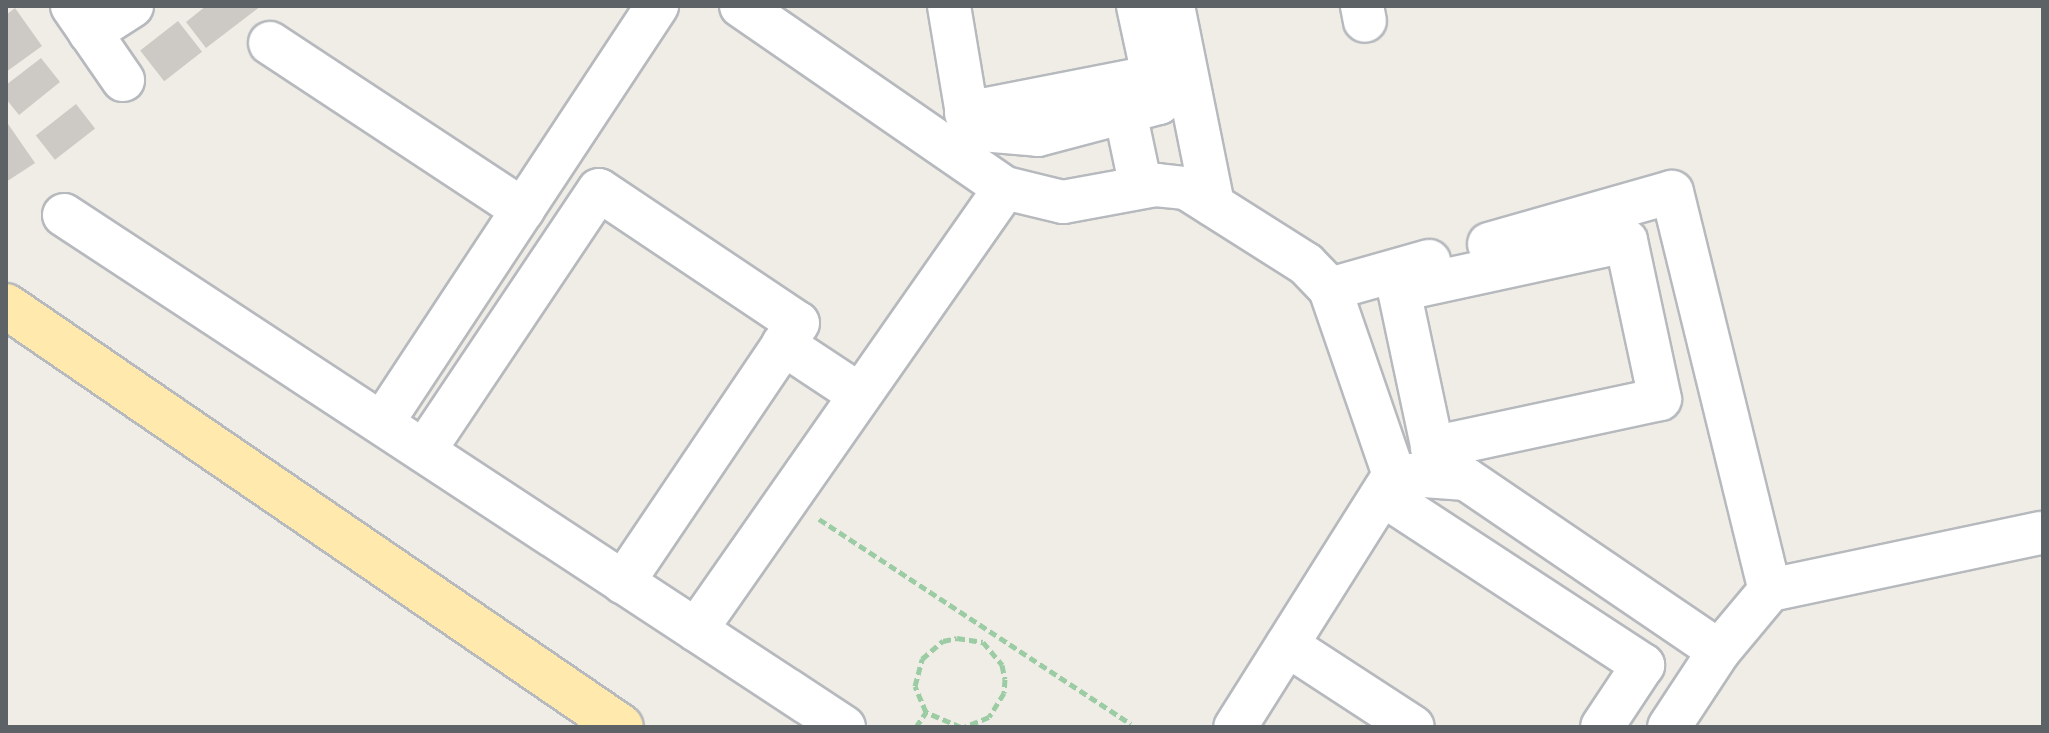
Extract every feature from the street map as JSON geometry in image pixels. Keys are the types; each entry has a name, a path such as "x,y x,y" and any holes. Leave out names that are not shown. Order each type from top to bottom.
{"main road":[{"path":"6,306 621,727"}],"street":[{"path":"123,80 81,20 132,6"},
{"path":"382,423 657,6"},
{"path":"741,6 991,179 1063,202 1141,187 1186,188 1306,264 1330,289 1388,485 1643,665 1602,727"},
{"path":"949,6 968,121 991,179"},
{"path":"968,121 1038,135 1159,103 1138,6"},
{"path":"1173,6 1213,205"},
{"path":"270,43 532,196 584,213"},
{"path":"968,121 1152,77"},
{"path":"1125,112 1141,187"},
{"path":"696,630 860,395 991,179"},
{"path":"424,451 599,190 613,199 798,323 623,582"},
{"path":"1330,289 1672,192 1770,590"},
{"path":"64,215 844,727"},
{"path":"1660,399 1626,241 1399,290 1435,461 1719,651"},
{"path":"783,344 860,395"},
{"path":"1235,727 1388,485 1435,461 1660,399 1720,386"},
{"path":"1669,727 1719,651 1770,590 2041,533"},
{"path":"1287,645 1413,727"}],"path":[{"path":"819,519 988,633 1131,724"},
{"path":"983,642 988,633"},
{"path":"943,641 983,642 1002,665 1004,693 989,717 963,727 937,721 926,712 915,686 922,659 943,641"},
{"path":"916,727 926,712"}],"building":[{"path":"206,6 261,6 206,48 186,22"},
{"path":"15,8 42,46 6,72 6,15"},
{"path":"178,21 202,52 164,81 140,51"},
{"path":"41,58 60,82 19,115 6,99 6,85"},
{"path":"76,104 95,128 55,160 36,135"},
{"path":"6,121 35,163 6,182"}]}
